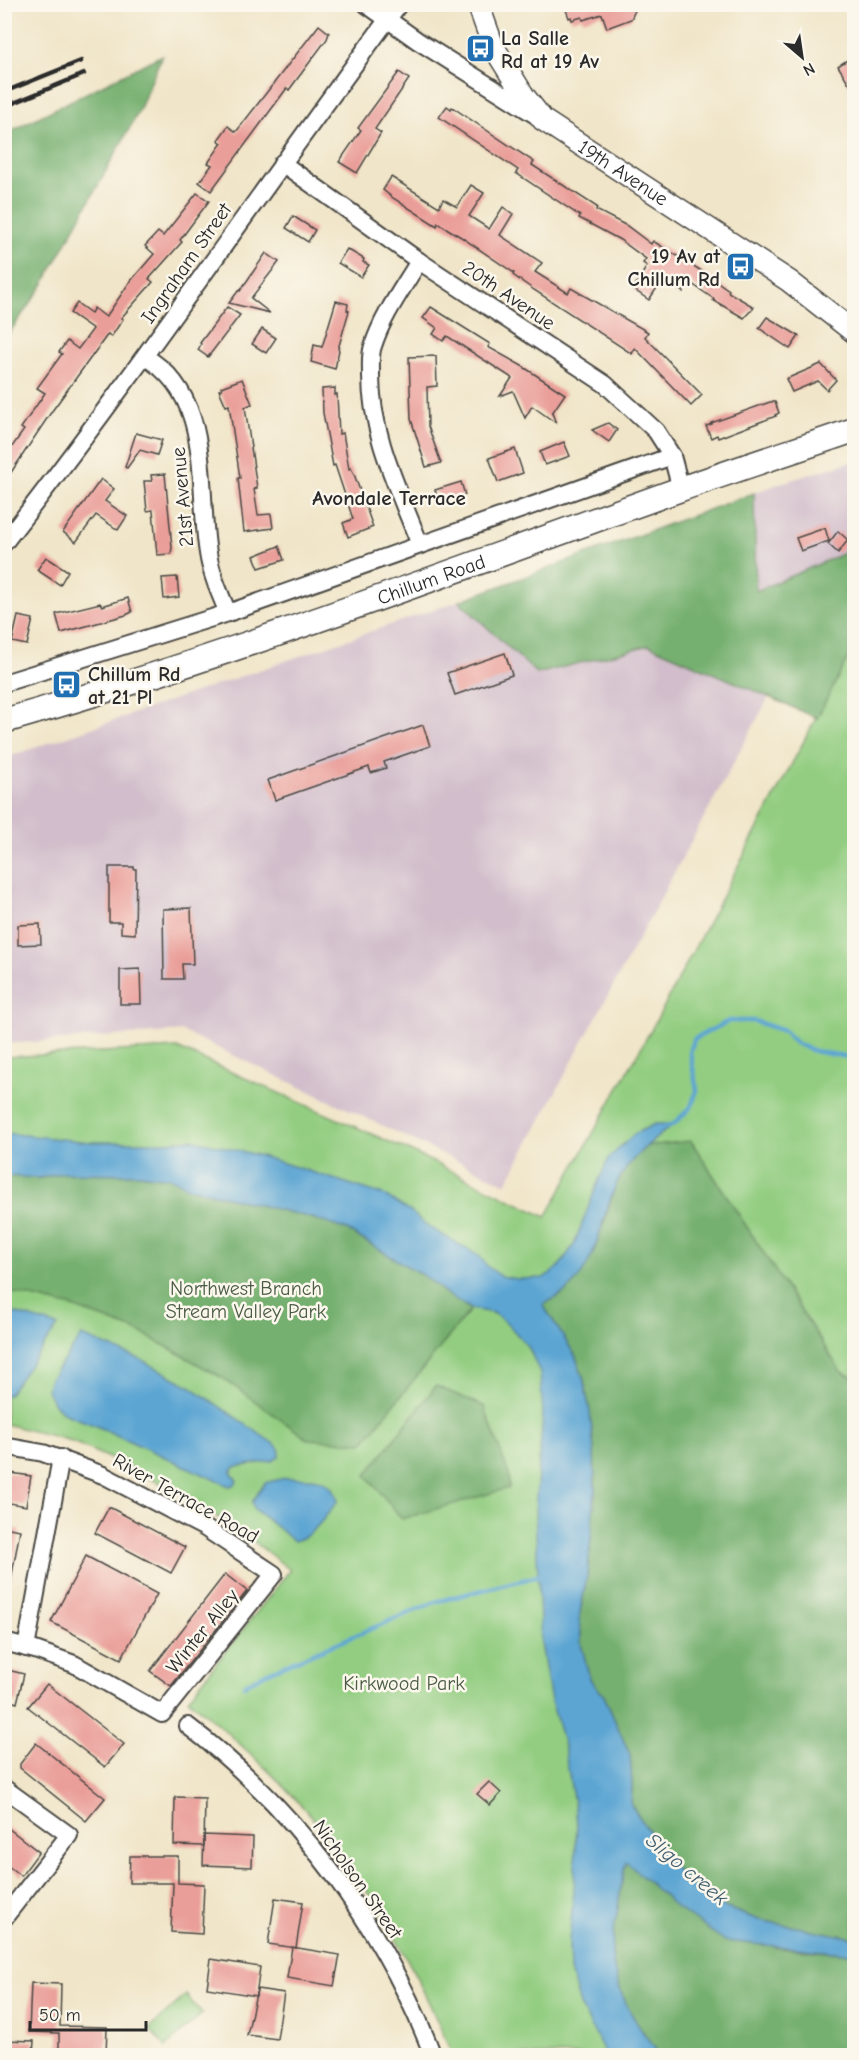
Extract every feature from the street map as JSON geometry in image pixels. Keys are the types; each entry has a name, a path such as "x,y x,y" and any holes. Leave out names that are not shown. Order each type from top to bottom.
{"main road":[{"name":"Chillum Road","path":"4,721 94,695 242,646 681,489 855,430"}],"street":[{"name":"19th Avenue","path":"366,4 387,20 789,281 855,332"},
{"name":"Ingraham Street","path":"5,543 145,357 282,163 399,4"},
{"path":"478,4 492,46 524,96 543,120"},
{"name":"20th Avenue","path":"282,163 419,261 605,384 656,431 672,456 681,489"},
{"path":"419,261 388,313 372,348 371,390 373,412 381,443 420,545"},
{"name":"21st Avenue","path":"145,357 160,365 173,380 187,405 198,439 202,465 207,551 211,572 228,614"},
{"name":"Chillum Road","path":"4,683 228,614 672,456"},
{"name":"River Terrace Road","path":"4,1446 61,1458 103,1475 205,1528 274,1574"},
{"path":"4,1642 26,1648 61,1458"},
{"name":"Winter Alley","path":"26,1648 74,1664 162,1714 274,1574"},
{"name":"Nicholson Street","path":"188,1726 262,1792 329,1868 388,1958 433,2055"},
{"path":"4,1788 69,1835 4,1918"}],"shaded area":[{"path":"854,461 854,540 506,1184 182,1031 5,1044 5,758 459,601 781,483"}],"green space":[{"path":"162,55 139,111 43,285 5,339 5,134"},
{"path":"754,493 756,591 854,549 854,589 847,604 854,608 854,646 817,718 649,645 537,674 459,601"},
{"name":"Northwest Branch Stream Valley Park","path":"854,646 854,2055 452,2055 403,1951 341,1854 280,1782 188,1699 290,1570 247,1536 186,1497 127,1466 68,1440 5,1424 5,1057 177,1048 410,1151 546,1217 661,1012"},
{"path":"691,1141 841,1372 854,1377 854,1938 759,1920 724,1907 696,1889 674,1867 631,1805 630,1755 604,1696 590,1679 581,1644 580,1612 588,1572 595,1490 590,1412 583,1377 575,1355 543,1305 566,1291 595,1249 616,1184 629,1163 645,1146"},
{"path":"62,1173 140,1174 171,1178 190,1188 309,1217 347,1230 427,1278 448,1295 471,1309 363,1443 308,1439 221,1377 142,1333 73,1307 5,1291 5,1176 40,1178"},
{"path":"436,1386 484,1406 509,1475 509,1488 402,1519 366,1475"},
{"path":"626,1861 647,1879 778,1948 854,1954 854,2055 660,2055 628,2008 614,1968 612,1941"},
{"path":"186,1995 202,2014 166,2047 149,2029"}],"water":[{"path":"655,1124 674,1124 642,1150 628,1165 611,1197 598,1240 586,1267 566,1291 543,1305 575,1355 583,1377 590,1412 595,1490 588,1572 580,1612 581,1644 590,1679 604,1696 630,1755 631,1805 674,1867 696,1889 724,1907 759,1920 854,1938 854,1954 725,1941 677,1908 626,1862 612,1941 614,1968 628,2008 660,2055 606,2055 580,2005 570,1971 569,1941 577,1821 564,1746 550,1696 541,1643 535,1510 543,1414 540,1373 529,1348 508,1324 493,1313 471,1309 448,1295 427,1278 347,1230 309,1217 190,1188 171,1178 140,1174 62,1173 40,1178 5,1176 5,1133 90,1142 169,1142 191,1139 261,1156 384,1195 411,1212 427,1226 479,1256 488,1267 501,1276 517,1279 543,1278 558,1268 574,1245 609,1158 634,1134"},
{"path":"5,1310 58,1326 8,1395 4,1395"},
{"path":"82,1336 142,1360 191,1387 277,1446 280,1451 279,1457 272,1461 235,1467 231,1472 237,1481 234,1485 229,1486 65,1414 54,1404 47,1390 49,1380"},
{"path":"285,1478 310,1478 324,1481 330,1486 338,1501 313,1530 294,1541 254,1509 252,1502 265,1483"}],"building":[{"path":"564,4 638,4 631,19 607,28 602,14 583,20 582,17 572,20"},
{"path":"319,25 329,33 327,39 289,90 287,88 211,191 199,182 212,165 208,163 222,143 218,140 228,126 236,132"},
{"path":"855,55 855,93 838,66"},
{"path":"399,72 409,79 375,129 381,133 357,173 339,162 361,130 358,128"},
{"path":"447,106 451,109 452,107 534,162 532,165 597,207 596,210 627,226 651,244 653,241 754,307 744,318 713,300 689,282 683,292 662,280 649,300 633,289 647,266 643,263 646,259 620,240 579,218 580,216 516,173 518,170 439,117"},
{"path":"391,177 439,207 443,199 457,207 471,185 484,193 469,216 489,229 503,207 513,214 500,235 542,263 535,272 568,293 571,288 648,332 645,337 702,395 691,406 635,348 632,354 534,290 513,275 514,273 461,237 438,223 437,226 393,198 383,190"},
{"path":"197,193 209,201 180,240 182,242 149,279 153,282 121,318 123,319 111,337 108,334 52,411 4,483 4,458 24,430 21,428 45,393 37,388 62,354 59,352 67,341 78,349 93,329 70,313 77,303 91,313 94,308 106,317 129,283 154,254 145,246 158,232 163,236"},
{"path":"293,216 315,230 308,242 286,228"},
{"path":"347,249 364,259 363,262 369,265 361,277 338,263"},
{"path":"266,253 279,262 251,298 270,313 229,303 240,291"},
{"path":"336,301 348,304 347,310 349,311 335,369 311,362 314,345 322,347"},
{"path":"227,307 240,315 208,357 198,350 200,343"},
{"path":"431,307 490,344 488,347 565,394 552,413 556,423 532,406 525,418 513,391 500,396 512,378 447,336 443,341 433,334 437,328 423,318"},
{"path":"767,317 799,336 790,349 759,328"},
{"path":"262,329 276,338 266,353 252,344"},
{"path":"436,356 437,386 427,387 428,426 441,463 426,467 411,419 409,357"},
{"path":"821,364 836,380 827,390 818,381 792,392 786,379"},
{"path":"242,379 252,404 245,407 257,488 254,489 258,515 271,514 273,528 244,532 238,478 240,478 229,405 226,406 219,390 222,389 221,387"},
{"path":"335,388 339,434 343,433 349,469 351,468 354,474 373,527 348,537 343,523 353,519 335,465 333,466 323,413 322,389"},
{"path":"775,402 779,413 776,416 718,438 717,435 711,438 706,426"},
{"path":"608,423 617,430 609,442 592,430"},
{"path":"136,433 162,440 157,455 140,450 127,468 125,467"},
{"path":"564,442 570,456 545,465 540,452"},
{"path":"515,449 523,473 498,482 489,458"},
{"path":"165,474 172,547 171,554 157,555 153,510 147,511 144,481 152,481 151,475"},
{"path":"101,479 114,489 105,501 127,516 118,530 96,515 76,542 63,532"},
{"path":"461,482 465,495 439,503 435,490"},
{"path":"825,528 829,541 801,551 796,538"},
{"path":"838,531 848,540 838,553 828,544"},
{"path":"279,546 284,560 259,568 254,556"},
{"path":"46,557 68,571 60,585 37,570"},
{"path":"177,577 179,597 164,599 162,578"},
{"path":"128,598 132,612 61,633 56,614 100,603 102,606"},
{"path":"18,616 33,619 27,645 12,642"},
{"path":"505,653 512,675 455,695 447,673"},
{"path":"423,725 430,746 384,762 386,768 371,773 369,767 275,800 268,780"},
{"path":"109,867 134,867 136,869 135,934 121,933 121,922 109,922"},
{"path":"191,908 193,964 182,964 183,979 164,979 163,909"},
{"path":"40,924 41,944 18,945 18,925"},
{"path":"140,969 141,1004 120,1004 120,970"},
{"path":"4,1472 31,1476 26,1506 4,1502"},
{"path":"109,1507 185,1547 171,1573 95,1533"},
{"path":"4,1527 20,1530 11,1580 4,1579"},
{"path":"86,1556 157,1594 121,1659 51,1622"},
{"path":"225,1574 247,1591 171,1686 150,1671"},
{"path":"4,1669 24,1674 17,1703 4,1699"},
{"path":"47,1684 124,1744 105,1767 28,1707"},
{"path":"36,1743 105,1798 86,1821 20,1768 20,1764"},
{"path":"489,1782 501,1793 490,1805 477,1794"},
{"path":"175,1797 205,1798 204,1846 174,1845"},
{"path":"4,1825 39,1852 21,1876 4,1863"},
{"path":"204,1835 253,1837 252,1867 203,1865"},
{"path":"130,1856 178,1856 178,1883 204,1884 202,1934 171,1932 173,1883 129,1883"},
{"path":"275,1898 303,1902 296,1948 268,1944"},
{"path":"292,1947 340,1955 334,1986 287,1978"},
{"path":"211,1959 260,1967 256,1996 207,1988"},
{"path":"31,1983 61,1984 60,2026 107,2027 106,2055 59,2054 59,2033 29,2032"},
{"path":"257,1989 284,1993 277,2039 247,2035"},
{"path":"4,2040 34,2041 33,2055 4,2055"}],"waterway":[{"path":"669,1126 691,1107 697,1090 690,1053 694,1039 729,1021 754,1021 784,1031 797,1044 814,1051 854,1058"},
{"path":"244,1685 268,1672 435,1602 542,1575"}],"railway":[{"path":"4,92 81,61"},
{"path":"4,107 84,74"}],"place":[{"name":"La Salle Rd at 19 Av","path":"480,49"},
{"name":"19 Av at Chillum Rd","path":"741,267"},
{"name":"Chillum Rd at 21 Pl","path":"67,685"}],"district":[{"name":"Avondale Terrace","path":"389,498"}],"park label":[{"name":"Kirkwood Park","path":"404,1683"}],"water label":[{"name":"Sligo creek","path":"687,1869"}]}
